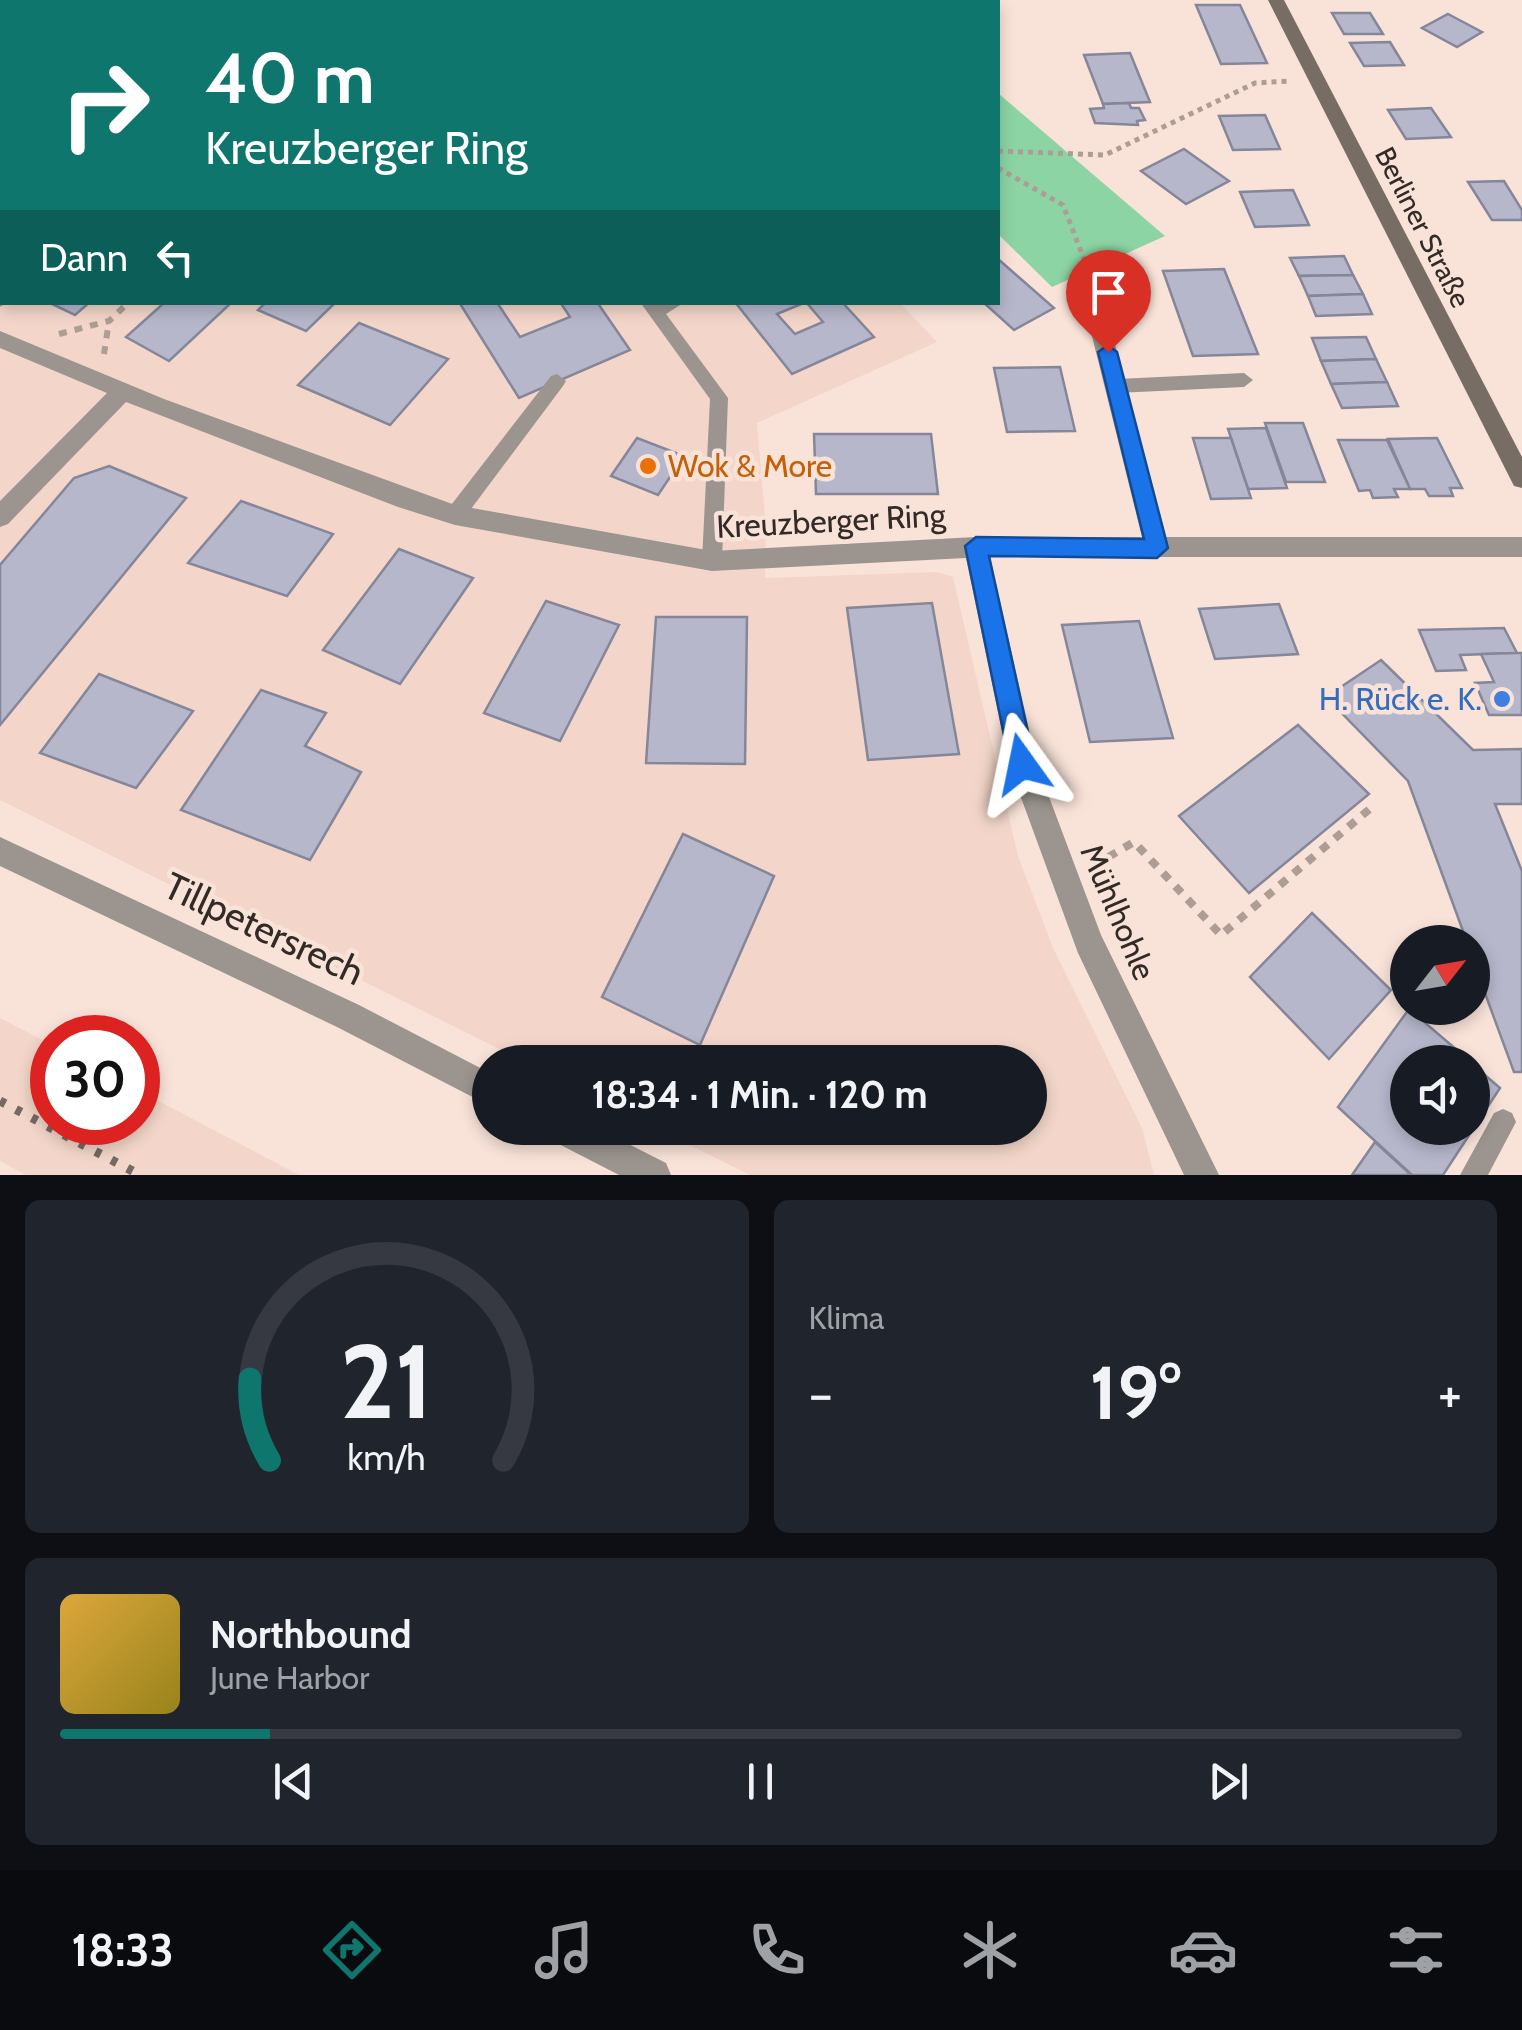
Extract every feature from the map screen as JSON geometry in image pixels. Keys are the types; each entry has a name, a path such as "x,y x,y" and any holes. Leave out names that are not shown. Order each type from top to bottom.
{"street":[{"name":"Berliner Straße","path":"1276,0 1522,479"},
{"path":"1089,284 1157,548"},
{"name":"Kreuzberger Ring","path":"0,339 406,500 455,515 712,561 976,546 1522,547"},
{"path":"0,517 124,390"},
{"name":"Mühlhohle","path":"976,546 1022,764 1088,942 1202,1175"},
{"name":"Tillpetersrech","path":"0,851 348,1016 472,1081"},
{"path":"596,1145 654,1175"}],"lane":[{"path":"652,308 719,398 712,561"},
{"path":"1117,386 1244,380"},
{"path":"455,515 557,381"},
{"path":"1472,1175 1503,1122"}],"path":[{"path":"1000,152 1105,155 1255,83 1317,79"},
{"path":"1000,169 1064,205 1080,241 1089,284"},
{"path":"109,321 126,305"},
{"path":"1066,882 1134,842 1221,935 1372,807"}],"shaded area":[{"path":"0,305 902,305 937,342 757,423 766,528 765,578 938,572 953,577 1018,856 1053,948 1142,1128 1154,1175 750,1175 689,1145 1047,1145 1047,1045 491,1045 0,800"},
{"path":"0,1018 30,1034 30,1145 160,1145 160,1102 299,1175 26,1175 0,1161"}],"green space":[{"path":"1000,95 1165,236 1052,287 1000,236"}],"building":[{"path":"1196,5 1240,5 1267,63 1221,64"},
{"path":"1332,13 1370,13 1383,34 1344,34"},
{"path":"1448,14 1482,32 1457,47 1422,28"},
{"path":"1390,42 1404,65 1364,66 1350,43"},
{"path":"1130,53 1150,102 1103,104 1084,55"},
{"path":"1129,103 1131,108 1139,108 1145,120 1137,121 1138,125 1095,123 1090,109 1104,108 1103,104"},
{"path":"1431,108 1451,137 1406,139 1388,110"},
{"path":"1265,115 1280,149 1233,150 1219,116"},
{"path":"1184,149 1229,181 1186,204 1141,171"},
{"path":"1504,181 1522,210 1522,220 1492,220 1468,182"},
{"path":"1293,190 1309,225 1255,227 1240,192"},
{"path":"1344,256 1353,275 1299,276 1290,258"},
{"path":"1000,261 1054,308 1014,330 986,305 1000,305"},
{"path":"1224,269 1258,354 1193,356 1163,271"},
{"path":"1353,275 1363,294 1308,296 1299,276"},
{"path":"1363,294 1372,314 1316,316 1308,296"},
{"path":"54,305 87,305 75,315"},
{"path":"162,305 229,305 169,361 126,337"},
{"path":"263,305 333,305 306,331 258,310"},
{"path":"461,305 499,305 520,337 570,317 562,305 599,305 630,350 519,398"},
{"path":"737,305 799,305 777,314 795,334 823,322 809,305 845,305 874,337 792,374"},
{"path":"359,323 448,359 390,425 298,385"},
{"path":"1366,337 1376,359 1321,361 1312,338"},
{"path":"1376,359 1387,382 1331,384 1321,361"},
{"path":"1060,367 1075,431 1007,432 994,368"},
{"path":"1387,382 1398,406 1342,408 1331,384"},
{"path":"1265,423 1303,423 1325,482 1286,482"},
{"path":"1266,428 1287,488 1248,489 1228,429"},
{"path":"814,434 931,434 938,494 816,494"},
{"path":"637,438 684,456 658,495 611,476"},
{"path":"1193,438 1231,438 1251,498 1211,499"},
{"path":"1437,438 1462,488 1450,488 1453,496 1429,496 1425,489 1410,489 1388,439"},
{"path":"1338,440 1387,440 1410,489 1394,489 1398,497 1373,498 1370,490 1359,491"},
{"path":"109,466 186,498 0,725 0,565 74,478"},
{"path":"241,501 333,534 287,596 188,563"},
{"path":"399,549 473,578 400,684 323,650"},
{"path":"546,601 619,625 560,741 484,713"},
{"path":"932,603 959,754 868,760 847,608"},
{"path":"1279,604 1298,654 1215,659 1199,609"},
{"path":"656,617 747,617 745,764 646,763"},
{"path":"1139,621 1173,738 1090,742 1062,625"},
{"path":"1504,628 1517,653 1460,655 1466,670 1436,671 1419,630"},
{"name":"H. Rück e. K.","path":"1522,653 1522,715 1489,715 1475,683 1494,682 1481,654"},
{"path":"1381,660 1473,750 1522,749 1522,804 1495,804 1522,871 1522,1072 1514,1072 1490,1007 1490,925 1461,925 1408,781 1326,697"},
{"path":"99,674 193,711 136,788 40,753"},
{"path":"261,690 326,713 305,746 361,772 310,860 181,810"},
{"path":"1298,725 1369,794 1249,893 1179,816"},
{"path":"683,834 774,876 700,1045 602,997"},
{"path":"1312,913 1390,991 1329,1059 1250,977"},
{"path":"1397,1025 1428,1025 1451,1045 1390,1045 1390,1145 1463,1145 1443,1175 1412,1175 1338,1107"},
{"path":"1490,1079 1500,1088 1490,1103"},
{"path":"1375,1142 1411,1175 1352,1175"}],"railway":[{"path":"0,1101 140,1175"}],"place":[{"name":"Wok & More","path":"648,466"},
{"name":"H. Rück e. K.","path":"1502,699"}],"route":[{"path":"1022,764 976,546 1157,548 1108,352"}]}
